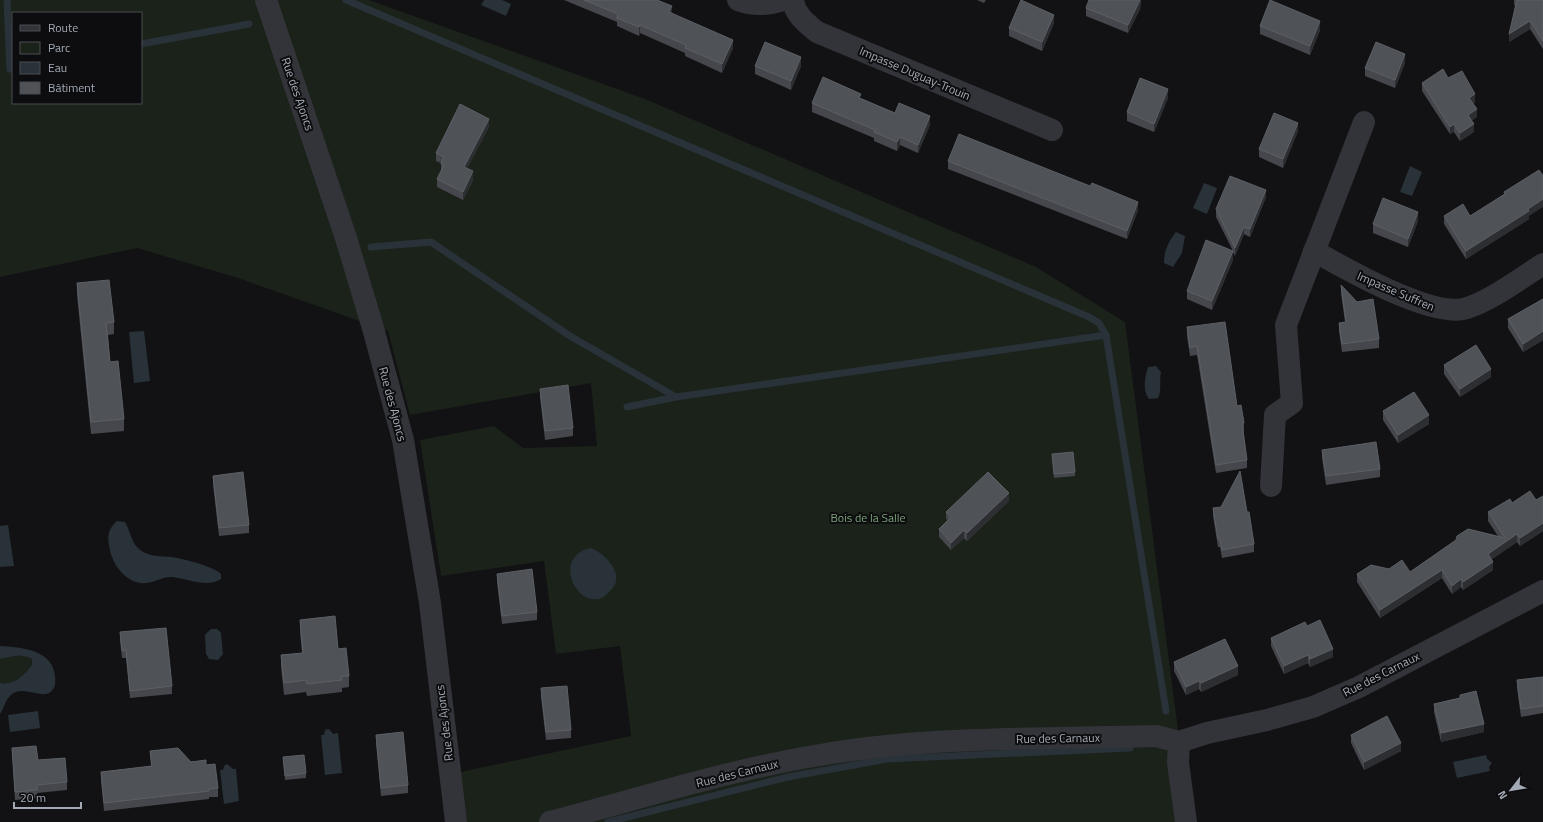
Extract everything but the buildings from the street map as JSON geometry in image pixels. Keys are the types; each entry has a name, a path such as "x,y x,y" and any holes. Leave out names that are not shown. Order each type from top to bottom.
{"street":[{"name":"Rue des Ajoncs","path":"266,0 346,238 373,328 403,440 430,604 456,822"},
{"path":"738,0 757,5 768,5 783,0"},
{"name":"Impasse Duguay-Trouin","path":"793,0 794,7 799,16 817,32 1052,130"},
{"path":"1272,486 1275,415 1292,403 1286,326 1364,122"},
{"name":"Impasse Suffren","path":"1314,251 1377,285 1439,309 1463,309 1494,295 1543,264"},
{"name":"Rue des Carnaux","path":"550,822 753,768 820,755 876,747 957,740 1156,736 1179,742 1207,733 1267,720 1313,707 1359,687 1543,591"},
{"path":"1179,742 1178,763 1186,822"}],"green space":[{"name":"Bois de la Salle","path":"0,0 369,0 645,99 1036,267 1125,322 1190,822 456,822 451,774 631,736 620,646 556,654 544,561 441,576 420,440 494,426 523,448 597,446 591,383 410,415 388,331 238,278 137,248 0,277"},
{"path":"15,656 27,656 32,659 29,669 25,674 16,680 0,683 0,659"}],"water":[{"path":"484,0 502,0 511,4 506,16 481,5"},
{"path":"1410,166 1422,172 1412,196 1400,192"},
{"path":"1204,183 1217,188 1207,214 1193,208"},
{"path":"1176,232 1185,236 1182,253 1173,267 1164,263 1164,259 1167,247"},
{"path":"144,331 150,381 134,383 129,332"},
{"path":"1156,366 1161,372 1160,392 1158,398 1149,399 1145,392 1146,375 1148,367"},
{"path":"117,521 125,522 135,545 145,553 191,561 212,568 221,574 221,579 216,582 204,583 166,577 153,582 139,583 126,577 113,559 108,541 110,529"},
{"path":"8,525 14,566 0,567 0,526"},
{"path":"591,548 603,555 616,573 614,586 606,595 599,599 590,599 582,594 575,587 571,578 570,569 573,560 580,552"},
{"path":"211,629 217,629 221,633 223,654 218,660 209,659 206,654 205,635"},
{"path":"0,646 26,649 43,656 49,661 53,668 55,686 53,690 45,694 25,691 15,692 7,699 0,714 0,683 10,683 23,675 30,668 32,659 20,656 0,659"},
{"path":"38,711 40,728 10,732 8,715"},
{"path":"329,729 333,734 338,733 342,773 325,775 321,735 324,735 325,730"},
{"path":"1486,755 1487,759 1492,763 1489,767 1490,771 1457,778 1453,762"},
{"path":"227,764 233,769 236,769 239,801 224,804 220,770 223,770 224,766"}],"waterway":[{"path":"7,0 10,69 12,68"},
{"path":"346,0 1089,317 1099,323 1106,335 1166,711"},
{"path":"142,44 249,24"},
{"path":"371,247 431,242 570,336 676,397 1106,335"},
{"path":"627,407 676,397"},
{"path":"608,822 788,777 887,759 1130,748"}]}
